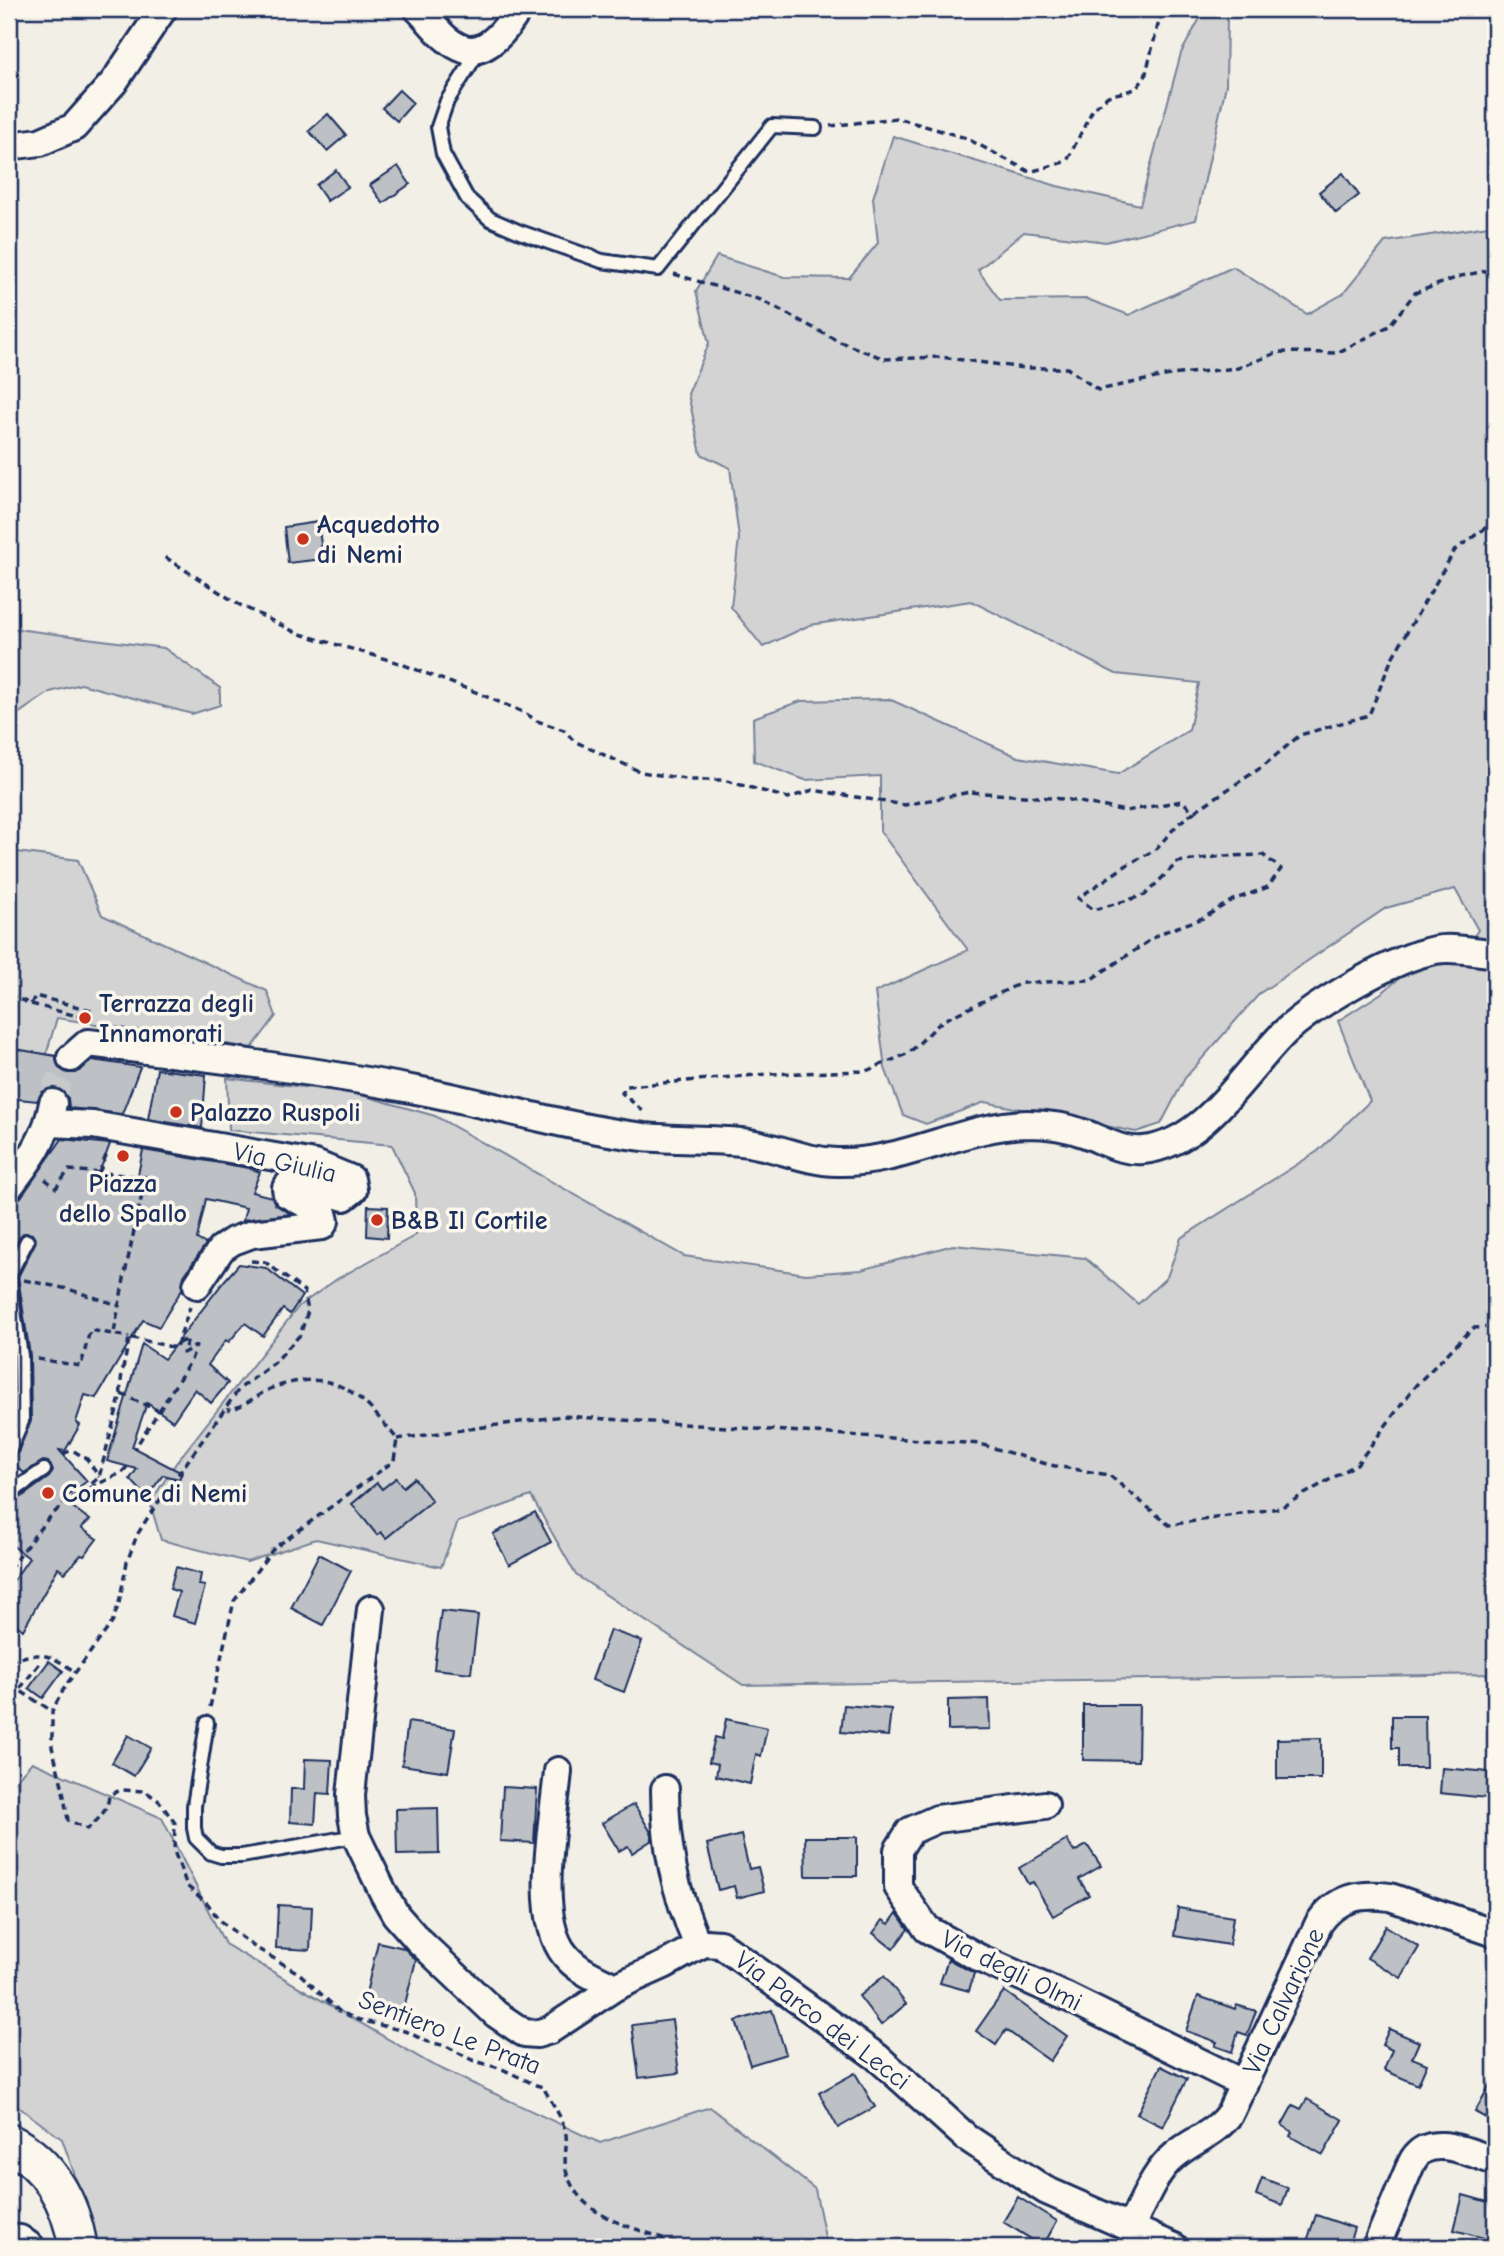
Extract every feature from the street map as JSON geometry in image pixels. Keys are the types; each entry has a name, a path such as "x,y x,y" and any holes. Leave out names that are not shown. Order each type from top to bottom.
{"main road":[{"path":"9,2143 36,2161 58,2189 74,2225 78,2247"}],"street":[{"path":"9,146 40,142 74,127 114,82 163,9"},
{"path":"418,9 446,38 465,50 482,48 496,39 518,9"},
{"path":"74,1055 88,1043 269,1064 416,1090 601,1130 645,1137 754,1144 797,1157 825,1161 864,1160 900,1154 980,1129 1018,1124 1055,1126 1080,1131 1123,1148 1145,1150 1167,1143 1202,1121 1297,1021 1387,966 1436,949 1495,953"},
{"name":"Via Giulia","path":"26,1165 40,1145 51,1113 93,1125 315,1164 351,1179 353,1190 344,1197 299,1182 290,1183 286,1188 287,1194 323,1213 325,1221 322,1226 252,1234 233,1241 221,1249 197,1285"},
{"path":"9,1187 26,1165"},
{"name":"Via Parco dei Lecci","path":"371,1609 351,1795 356,1836 396,1915 418,1940 486,2005 518,2030 537,2034 550,2031 615,1987 698,1946 715,1943 729,1948 762,1977 883,2062 966,2137 1045,2190 1174,2247"},
{"path":"558,1771 548,1883 548,1909 552,1931 561,1950 575,1965 615,1987"},
{"path":"665,1788 669,1856 679,1898 698,1946"},
{"name":"Via degli Olmi","path":"1045,1805 937,1819 910,1831 898,1850 898,1887 927,1929 979,1958 1067,1997 1244,2084"},
{"name":"Via Calvarione","path":"1130,2227 1163,2167 1181,2150 1213,2132 1224,2121 1319,1923 1337,1903 1367,1894 1390,1897 1495,1933"},
{"path":"1376,2247 1410,2164 1419,2152 1427,2147 1449,2146 1495,2161"},
{"path":"9,2238 20,2239 31,2247"}],"lane":[{"path":"482,48 447,101 438,127 443,154 467,198 490,219 602,261 658,269 772,126 815,128"},
{"path":"9,1451 22,1421 21,1356 11,1277 27,1241"},
{"path":"9,1480 19,1486 44,1470"},
{"path":"206,1723 194,1806 194,1828 197,1838 211,1853 242,1856 356,1836"}],"path":[{"path":"815,128 897,118 966,138 1030,172 1067,161 1093,109 1108,96 1136,89 1145,77 1162,9"},
{"path":"658,269 761,300 840,342 885,359 940,357 1024,368 1067,368 1098,390 1170,375 1238,368 1279,352 1336,353 1388,326 1415,293 1461,276 1495,268"},
{"path":"648,1116 622,1093 627,1086 768,1074 866,1071 909,1053 942,1021 1021,983 1090,980 1161,933 1203,918 1233,900 1268,887 1281,869 1263,855 1223,856 1178,862 1145,895 1094,910 1078,898 1155,850 1179,823 1262,767 1300,734 1369,715 1392,659 1455,550 1495,521"},
{"path":"165,557 237,604 297,633 396,662 473,691 525,713 537,722 564,730 574,741 641,772 692,780 723,780 788,798 813,790 905,805 970,792 1064,799 1126,811 1182,801 1194,812"},
{"path":"9,995 60,1012"},
{"path":"31,1004 35,996 91,1010"},
{"path":"26,1165 55,1188 69,1171 146,1177 114,1333"},
{"path":"39,1664 19,1690 52,1711 75,1672 112,1623 127,1562 137,1535 150,1514 239,1389 274,1363 300,1335 308,1311 304,1291 265,1262 244,1260"},
{"path":"11,1277 68,1289 119,1305"},
{"path":"21,1356 80,1366 90,1330 176,1348 187,1317"},
{"path":"397,1439 563,1416 980,1444 1051,1465 1109,1475 1168,1525 1280,1508 1357,1464 1416,1385 1473,1328 1495,1327"},
{"path":"85,1490 99,1477 121,1394 119,1380 129,1338"},
{"path":"135,1448 191,1360 196,1346 183,1353 188,1339 178,1343"},
{"path":"206,1723 234,1601 273,1549 394,1461 397,1439 345,1386 316,1378 274,1387 238,1408 226,1410"},
{"path":"121,1394 159,1411"},
{"path":"63,1454 72,1450 87,1459 99,1477"},
{"path":"9,1569 45,1522 66,1501 121,1473 127,1467"},
{"path":"9,1661 46,1655 75,1672"},
{"name":"Sentiero Le Prata","path":"52,1711 52,1747 68,1821 87,1829 99,1820 108,1806 108,1795 121,1790 145,1791 159,1801 175,1823 174,1852 187,1886 208,1904 219,1920 253,1946 300,1974 339,2011 356,2019 408,2032 425,2041 446,2046 472,2060 502,2069 543,2087 566,2132 565,2160 572,2189 586,2205 628,2227 656,2234 685,2247"}],"shaded area":[{"path":"1205,9 1213,9 1227,15 1226,85 1196,220 1106,242 1024,232 978,270 1000,300 1087,299 1129,315 1233,267 1307,314 1343,294 1385,242 1495,225 1495,1674 743,1685 576,1575 531,1496 458,1522 441,1567 316,1539 247,1562 161,1540 150,1503 176,1463 299,1306 337,1279 416,1235 415,1193 392,1145 229,1130 227,1078 354,1093 435,1116 684,1256 806,1274 861,1270 953,1245 1085,1258 1138,1304 1167,1277 1181,1238 1318,1151 1370,1101 1338,1021 1383,992 1422,959 1459,957 1478,930 1455,889 1386,908 1260,993 1185,1078 1161,1124 1136,1132 985,1102 926,1124 903,1115 885,1068 875,992 968,950 880,831 880,776 805,780 754,761 753,718 801,701 889,699 1018,757 1118,774 1189,730 1199,683 1116,674 971,601 810,625 763,647 731,607 739,538 730,468 701,454 688,394 709,343 696,291 717,256 784,277 849,278 878,243 873,198 893,136 1057,186 1140,205 1181,53"},
{"path":"9,628 164,648 220,688 220,705 192,714 81,684 50,692 9,720"},
{"path":"9,851 78,860 102,915 267,991 276,1016 252,1048 57,1018 46,1055 9,1048"},
{"path":"32,1762 162,1818 225,1944 431,2064 600,2143 710,2107 815,2189 827,2247 35,2247 94,2229 62,2139 9,2100 9,1788"}],"building":[{"path":"399,90 413,103 397,121 382,108"},
{"path":"328,114 346,135 327,151 309,131"},
{"path":"398,166 410,184 383,203 370,185"},
{"path":"336,170 348,187 327,201 316,185"},
{"path":"1343,173 1359,195 1336,213 1319,192"},
{"name":"Acquedotto di Nemi","path":"318,522 323,559 288,563 284,527"},
{"path":"9,1048 56,1056 59,1068 67,1073 81,1070 92,1060 140,1067 122,1114 69,1108 68,1098 63,1091 56,1088 48,1088 42,1092 37,1101 9,1098"},
{"path":"157,1069 206,1075 202,1128 148,1119"},
{"path":"62,1139 110,1144 98,1176 137,1180 143,1150 249,1168 260,1172 252,1192 272,1197 275,1204 291,1214 243,1220 246,1208 206,1199 197,1239 206,1244 184,1276 182,1289 159,1327 143,1320 96,1398 85,1395 76,1422 80,1425 65,1451 59,1450 87,1481 63,1500 90,1520 81,1528 97,1539 84,1556 81,1555 65,1573 58,1568 23,1630 9,1619 9,1587 29,1558 9,1543 9,1506 49,1477 53,1470 48,1462 43,1461 24,1473 9,1460 17,1454 31,1421 30,1355 18,1277 36,1241 32,1234 23,1233 9,1257 9,1207 21,1197"},
{"path":"368,1206 388,1207 387,1238 367,1236"},
{"path":"239,1264 266,1268 302,1296 290,1314 283,1309 263,1336 245,1323 229,1342 226,1340 208,1365 228,1383 211,1403 195,1389 173,1421 147,1403 132,1447 182,1473 179,1479 163,1475 147,1497 130,1479 137,1469 107,1461 142,1344 164,1359"},
{"path":"9,1334 13,1419 9,1430"},
{"path":"396,1478 403,1487 414,1478 432,1501 386,1538 381,1532 377,1535 352,1504 377,1483 382,1489"},
{"path":"535,1512 551,1542 509,1565 493,1534"},
{"path":"319,1554 351,1571 323,1625 291,1608"},
{"path":"176,1567 201,1574 199,1585 205,1586 195,1623 172,1616 179,1592 170,1589"},
{"path":"441,1611 478,1615 471,1673 434,1669"},
{"path":"610,1630 642,1641 624,1692 592,1680"},
{"path":"49,1661 63,1671 43,1698 29,1688"},
{"path":"989,1699 990,1729 948,1730 948,1700"},
{"path":"844,1705 891,1709 888,1736 841,1732"},
{"path":"1083,1705 1139,1705 1138,1761 1083,1760"},
{"path":"1392,1716 1425,1716 1426,1768 1399,1768 1399,1748 1392,1748"},
{"path":"726,1719 767,1728 761,1756 756,1754 750,1784 716,1776 718,1764 709,1762 715,1737 722,1739"},
{"path":"408,1722 455,1729 448,1772 402,1765"},
{"path":"128,1735 151,1748 134,1776 112,1763"},
{"path":"1321,1738 1321,1779 1277,1779 1277,1739"},
{"path":"305,1759 332,1760 330,1794 317,1793 315,1824 290,1822 291,1789 304,1789"},
{"path":"1442,1768 1489,1772 1487,1798 1440,1793"},
{"path":"503,1787 537,1789 534,1843 500,1841"},
{"path":"634,1804 652,1834 652,1840 632,1853 628,1846 619,1851 602,1823"},
{"path":"438,1808 439,1854 397,1855 396,1809"},
{"path":"741,1835 749,1869 758,1867 764,1891 737,1898 734,1886 718,1890 707,1844"},
{"path":"805,1837 857,1837 857,1876 806,1876"},
{"path":"1067,1840 1074,1852 1087,1845 1101,1866 1079,1879 1089,1895 1053,1916 1033,1882 1028,1884 1019,1868"},
{"path":"278,1905 312,1907 310,1950 276,1948"},
{"path":"1178,1908 1233,1917 1229,1945 1174,1936"},
{"path":"897,1913 908,1929 893,1949 873,1933 883,1920 889,1924"},
{"path":"1386,1926 1419,1947 1401,1978 1367,1958"},
{"path":"378,1942 404,1948 416,1960 403,2012 364,2002"},
{"path":"948,1959 974,1973 969,1991 940,1983"},
{"path":"884,1976 906,2004 881,2025 859,1996"},
{"path":"1004,1991 1067,2036 1050,2061 1006,2030 996,2045 976,2031"},
{"path":"1198,1996 1235,2009 1236,2005 1256,2011 1247,2035 1238,2032 1232,2052 1215,2046 1217,2042 1186,2031"},
{"path":"772,2010 786,2054 750,2065 736,2021"},
{"path":"672,2020 679,2073 639,2078 632,2025"},
{"path":"1389,2029 1419,2042 1412,2058 1427,2064 1418,2085 1384,2070 1392,2050 1382,2045"},
{"path":"1161,2066 1187,2079 1163,2127 1137,2114"},
{"path":"855,2073 875,2107 838,2128 819,2093"},
{"path":"1495,2075 1495,2123 1475,2112"},
{"path":"1307,2099 1343,2120 1323,2155 1290,2136 1292,2132 1282,2125 1293,2105 1301,2109"},
{"path":"1262,2178 1288,2188 1282,2205 1256,2195"},
{"path":"1463,2195 1495,2204 1495,2241 1454,2230"},
{"path":"1018,2197 1057,2221 1043,2246 1003,2222"},
{"path":"1316,2215 1354,2228 1348,2247 1315,2247 1306,2244"}],"tunnel":[{"path":"53,1103 57,1084 71,1058"}],"place":[{"name":"Acquedotto di Nemi","path":"303,539"},
{"name":"Terrazza degli Innamorati","path":"85,1018"},
{"name":"Palazzo Ruspoli","path":"176,1112"},
{"name":"Piazza dello Spallo","path":"123,1156"},
{"name":"B&B Il Cortile","path":"377,1220"},
{"name":"Comune di Nemi","path":"48,1493"}]}
